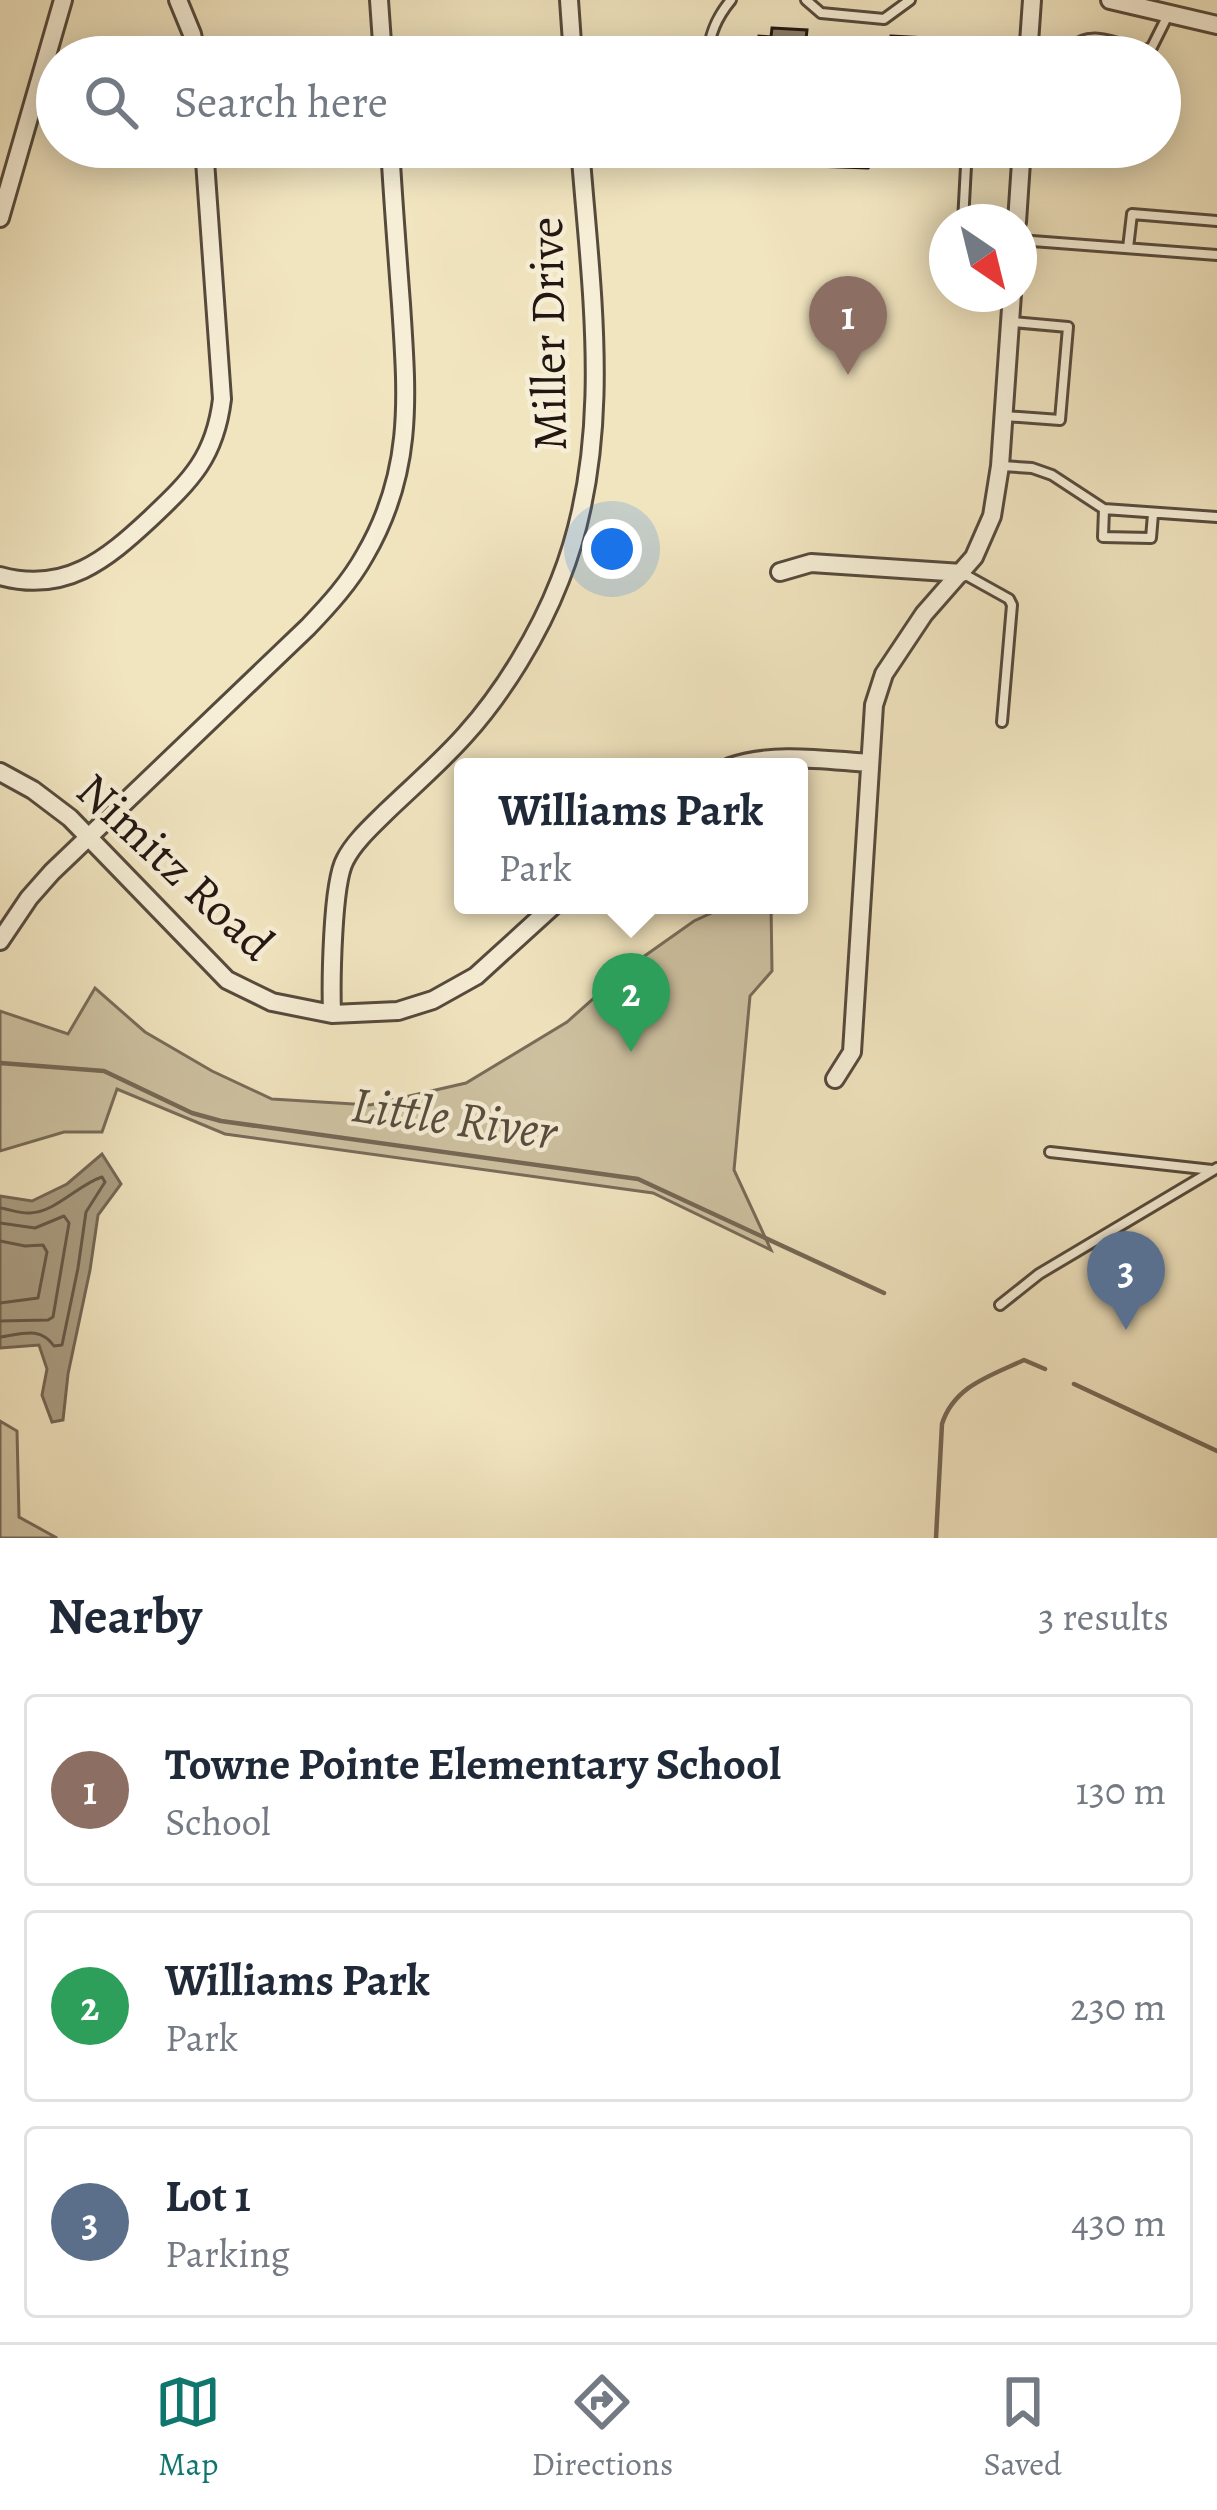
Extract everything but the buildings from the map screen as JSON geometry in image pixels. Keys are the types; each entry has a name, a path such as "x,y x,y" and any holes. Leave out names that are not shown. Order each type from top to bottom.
{"street":[{"path":"53,36 63,0"},
{"path":"178,0 192,36"},
{"path":"379,0 382,36"},
{"path":"568,0 571,36"},
{"path":"1029,36 1032,0"},
{"path":"1117,1 1217,25"},
{"path":"0,218 36,93"},
{"path":"0,576 30,581 62,578 100,562 183,488 206,458 222,399 206,168"},
{"path":"0,941 29,898 308,627 365,556 398,475 408,400 391,168"},
{"name":"Miller Drive","path":"332,1014 339,889 346,856 466,735 511,675 559,584 572,545 595,425 594,334 582,168"},
{"path":"1018,204 1021,168"},
{"path":"835,1079 852,1052 874,705 884,674 923,614 962,573 984,539 1000,466 1011,312"},
{"path":"780,572 811,563 962,573"},
{"path":"808,759 870,763"},
{"name":"Nimitz Road","path":"0,772 52,802 227,980 272,1002 332,1014 398,1011 433,1000 476,976 544,914"}],"lane":[{"path":"711,36 718,16 731,0"},
{"path":"806,0 821,14 884,19 910,0"},
{"path":"1157,36 1168,14"},
{"path":"964,204 966,168"},
{"path":"1128,248 1132,214 1217,221"},
{"path":"1037,241 1217,255"},
{"path":"1004,416 1060,420 1068,327 1010,322"},
{"path":"1000,466 1032,468 1052,476 1103,509 1217,518"},
{"path":"1103,509 1103,537 1151,538 1154,514"},
{"path":"962,573 1012,605 1002,722"},
{"path":"1050,1152 1215,1169"},
{"path":"1000,1305 1039,1274 1215,1169"}],"shaded area":[{"path":"709,914 771,914 772,971 750,996 734,1170 771,1250 653,1193 225,1134 117,1089 102,1132 64,1132 0,1151 0,1011 68,1034 95,988 145,1032 272,1099 370,1105 466,1083 567,1022 629,967"},
{"path":"0,1421 17,1431 19,1517 57,1538 0,1538"}],"water":[{"path":"102,1154 121,1184 98,1215 63,1420 52,1422 42,1395 47,1369 39,1345 0,1348 0,1196 32,1201 67,1184"}],"waterway":[{"name":"Little River","path":"0,1063 104,1071 192,1113 221,1121 638,1179 884,1293"},
{"path":"936,1538 942,1424 955,1400 975,1384 1024,1360 1045,1369"},
{"name":"Little River","path":"1074,1384 1217,1451"}],"place":[{"name":"Towne Pointe Elementary School","path":"848,375"},
{"name":"Williams Park","path":"631,1052"},
{"name":"Lot 1","path":"1126,1330"}]}
